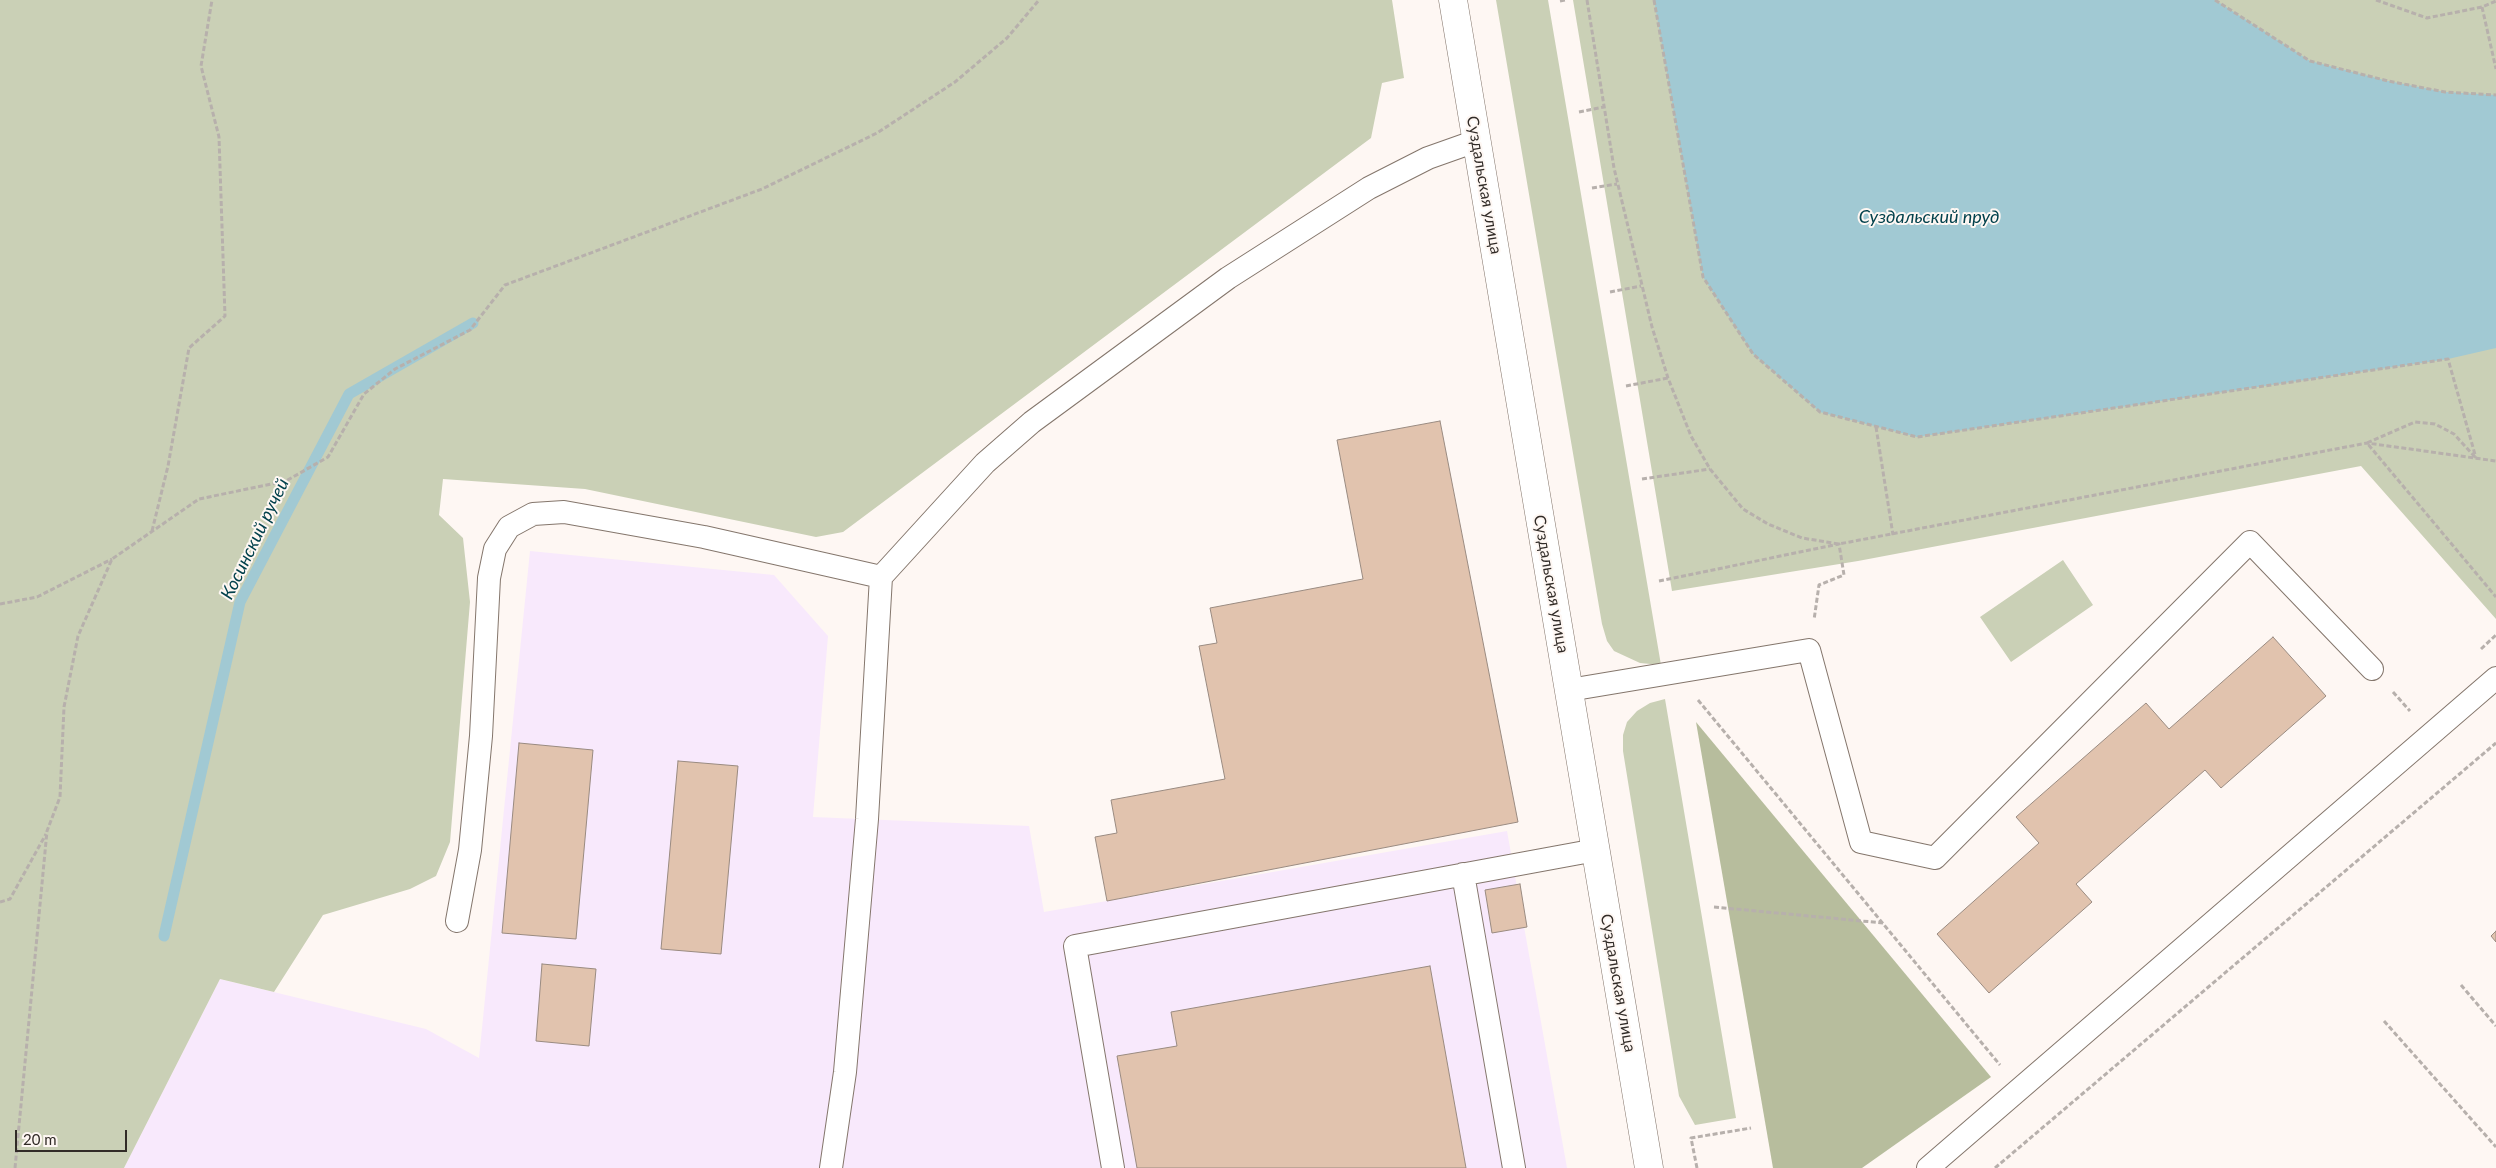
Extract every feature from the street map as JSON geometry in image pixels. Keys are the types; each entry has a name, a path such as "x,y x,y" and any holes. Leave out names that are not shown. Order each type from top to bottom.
{"street":[{"name":"Суздальская улица","path":"1453,0 1650,1168"}],"lane":[{"path":"831,1168 845,1072 867,819 881,577 985,463 1025,428 1228,278 1369,188 1428,158 1476,141"},
{"path":"457,921 470,850 480,746 489,578 495,549 509,527 533,514 564,512 714,539 881,577"},
{"path":"1569,690 1809,650 1861,842 1935,858 2250,542 2372,669"},
{"path":"1928,1168 2496,678"},
{"path":"1112,1168 1075,946 1596,850"},
{"path":"1464,874 1514,1168"}],"path":[{"path":"152,531 168,466 189,348 225,316 219,137 201,66 212,0"},
{"path":"0,604 37,597 112,559 198,499 286,481 328,457 364,394 395,369 470,330 505,285 762,189 877,133 954,82 1007,38 1039,0"},
{"path":"1560,1 1565,0"},
{"path":"1587,0 1617,184 1641,286 1668,378 1691,436 1710,469 1743,509 1768,524 1802,538 1839,544"},
{"path":"1654,0 1703,276 1753,354 1820,412 1917,437 2448,359 2476,458"},
{"path":"2215,0 2310,61 2388,81 2445,92 2496,94"},
{"path":"2376,0 2427,18 2482,7 2496,1"},
{"path":"2482,7 2496,69"},
{"path":"1579,112 1604,107"},
{"path":"1592,188 1617,184"},
{"path":"1610,292 1641,286"},
{"path":"1626,386 1668,378"},
{"path":"1659,581 1839,544 2367,443 2415,422 2435,424 2454,434 2476,458"},
{"path":"1876,427 1893,535"},
{"path":"2367,443 2496,461"},
{"path":"2367,443 2496,597"},
{"path":"1642,479 1710,469"},
{"path":"1809,650 1819,585 1844,575 1839,544"},
{"path":"0,902 10,899 47,831 60,797 64,707 78,636 112,559"},
{"path":"1675,672 2003,1068"},
{"path":"1995,1168 2496,743"},
{"path":"15,1168 47,831"},
{"path":"1714,907 1883,923"},
{"path":"2461,985 2496,1026"},
{"path":"2384,1021 2496,1147"},
{"path":"1697,1168 1691,1138 1751,1128"}],"shaded area":[{"path":"530,551 774,575 828,636 813,817 1029,826 1044,912 1507,831 1567,1168 124,1168 220,979 426,1029 479,1058"}],"green space":[{"path":"0,0 1392,0 1404,78 1382,83 1371,138 843,532 816,537 585,489 443,479 439,515 463,538 470,602 450,842 436,876 410,889 323,915 274,992 220,979 124,1168 0,1168"},
{"path":"1496,0 1548,0 1661,665 1640,663 1614,651 1607,641 1602,624"},
{"name":"Суздальский пруд","path":"1573,0 2496,0 2496,619 2361,466 1858,561 1672,591"},
{"path":"2063,560 2093,605 2011,662 1980,617"},
{"path":"1665,699 1736,1118 1695,1125 1679,1096 1623,751 1623,735 1627,722 1637,711 1650,703"},
{"path":"1696,722 1991,1077 1862,1168 1773,1168"}],"water":[{"name":"Суздальский пруд","path":"1654,0 2215,0 2310,61 2388,81 2445,92 2496,95 2496,348 2448,359 1917,437 1820,412 1753,354 1703,277"}],"building":[{"path":"1440,421 1518,822 1107,901 1095,837 1117,833 1111,800 1225,779 1199,646 1217,643 1210,608 1363,579 1337,440"},
{"path":"2273,637 2326,696 2221,788 2205,770 2076,884 2092,902 1989,993 1937,934 2039,843 2016,817 2146,703 2169,729"},
{"path":"519,743 593,750 576,939 502,933"},
{"path":"678,761 738,766 721,954 661,949"},
{"path":"1520,884 1527,927 1492,933 1485,890"},
{"path":"2496,931 2496,942 2491,936"},
{"path":"542,964 596,969 589,1046 536,1041"},
{"path":"1430,966 1466,1168 1137,1168 1117,1056 1177,1046 1171,1012"}],"waterway":[{"name":"Косинский ручей","path":"164,936 240,602 349,394 473,323"}]}
